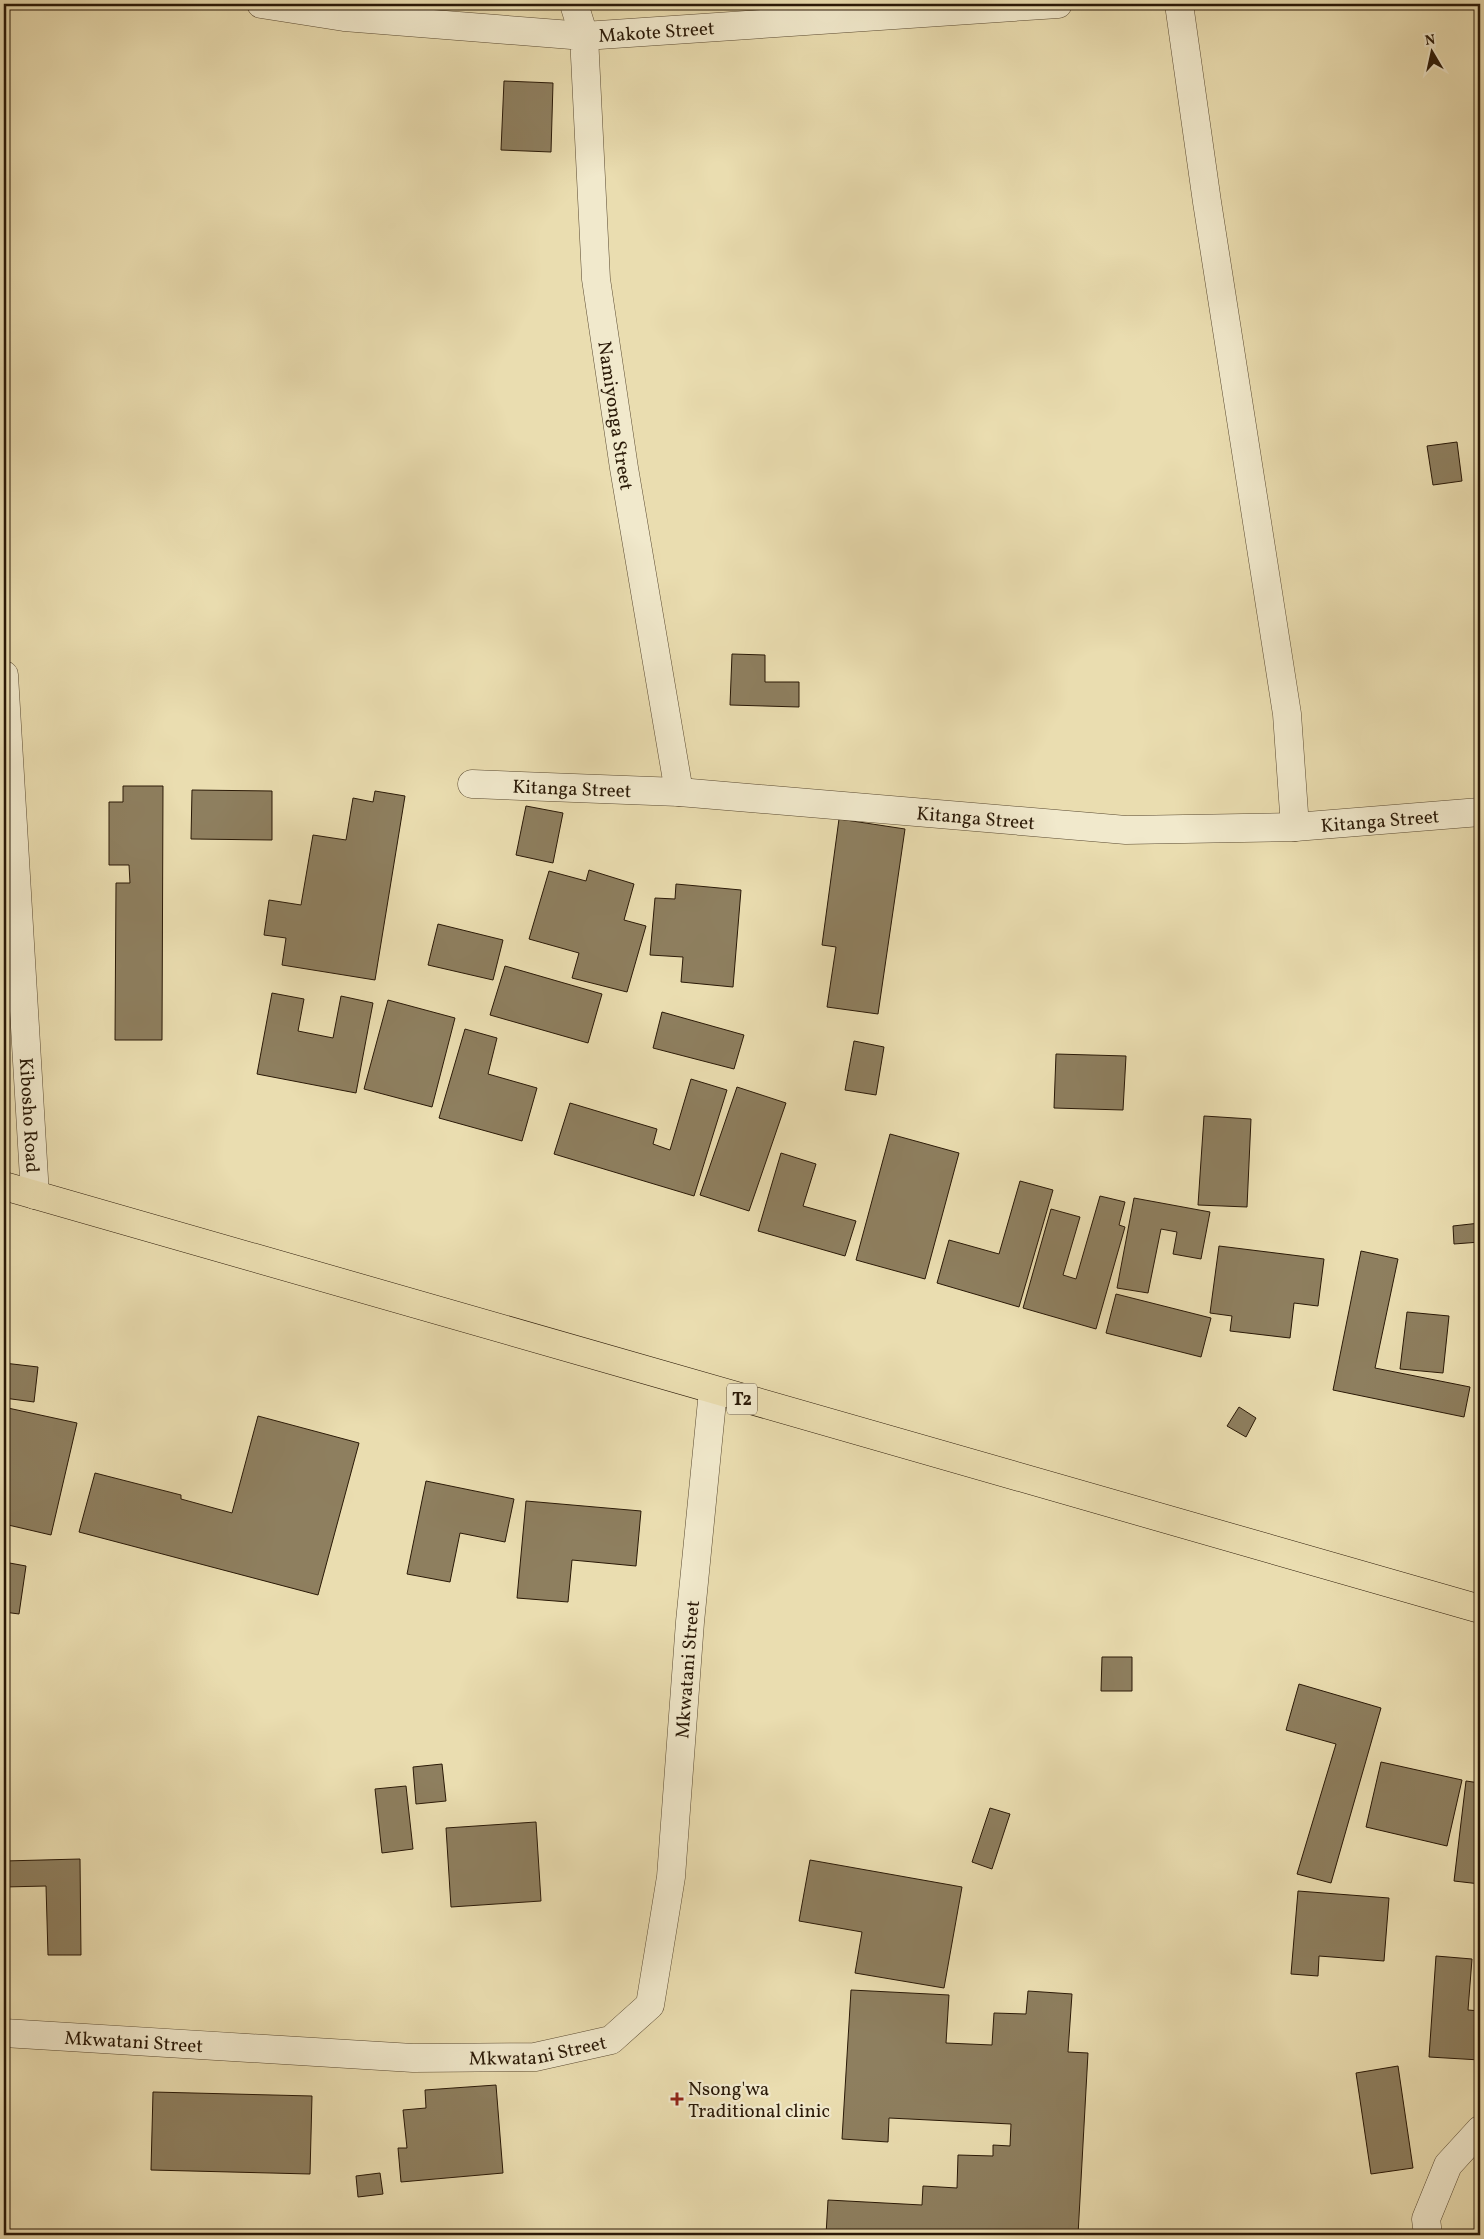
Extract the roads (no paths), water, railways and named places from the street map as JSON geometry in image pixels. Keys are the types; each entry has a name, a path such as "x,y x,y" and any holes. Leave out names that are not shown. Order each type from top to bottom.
{"highway":[{"name":"T2","path":"4,1186 713,1391 1480,1609"}],"street":[{"name":"Makote Street","path":"261,4 344,17 584,36 1058,4"},
{"name":"Makote Street","path":"574,4 584,36"},
{"path":"1179,4 1213,241 1287,714 1295,827"},
{"name":"Namiyonga Street","path":"584,36 596,279 624,468 679,792"},
{"name":"Kibosho Road","path":"4,675 35,1195"},
{"name":"Kitanga Street","path":"472,784 679,792 1126,830 1295,827 1480,812"},
{"name":"Mkwatani Street","path":"4,2033 413,2058 534,2057 611,2040 650,2005 671,1877 690,1622 713,1391"},
{"path":"1428,2235 1426,2219 1448,2165 1480,2130"}],"place":[{"name":"Nsong'wa Traditional clinic","path":"677,2099"}]}
